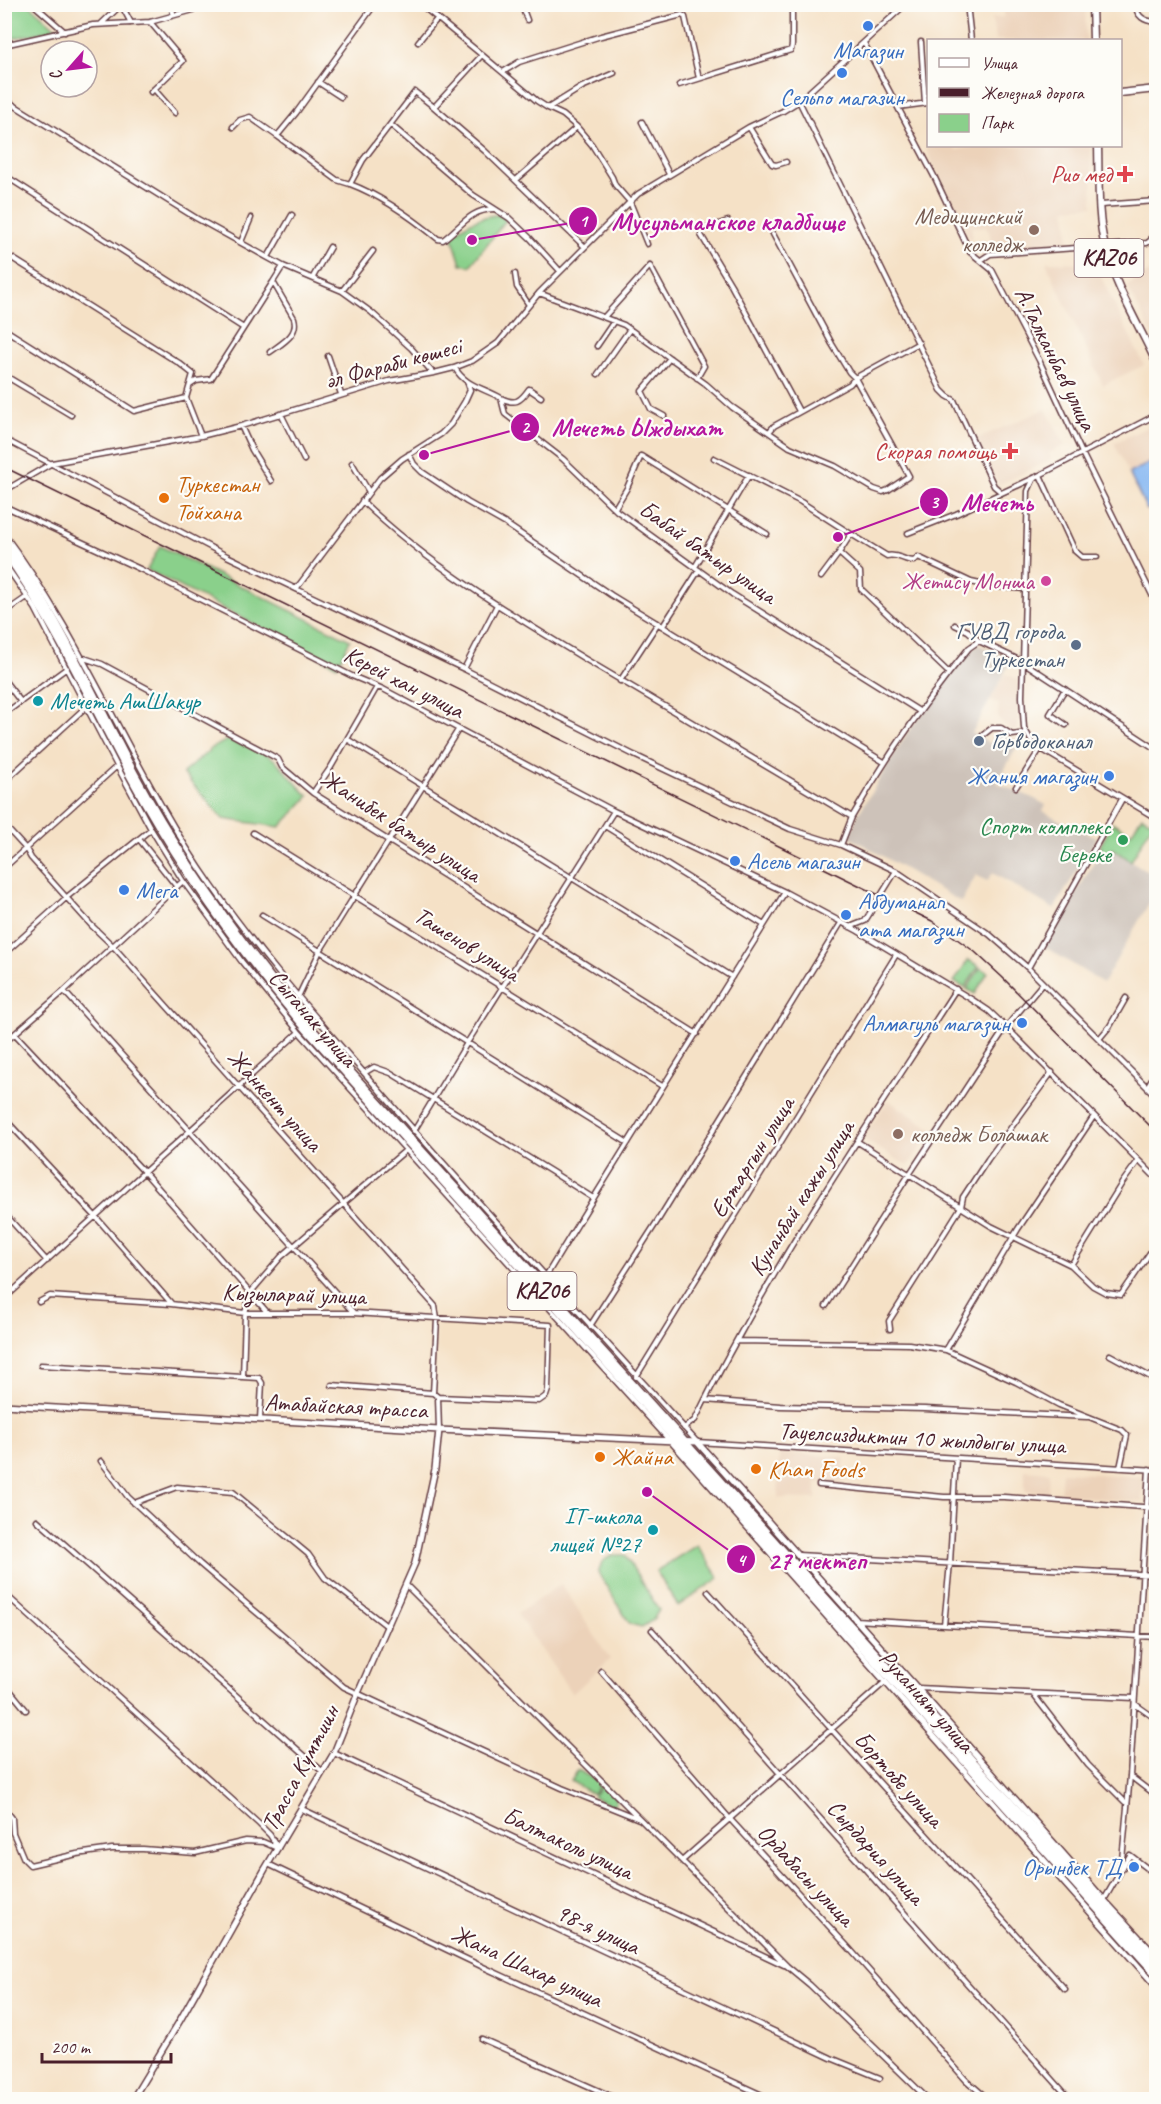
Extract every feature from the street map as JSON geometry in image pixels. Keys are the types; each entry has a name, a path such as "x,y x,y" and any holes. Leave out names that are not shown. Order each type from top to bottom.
{"highway":[{"name":"KАZ06","path":"4,542 25,570 47,607 162,823 205,890 249,951 311,1028 1156,1964"},
{"name":"KАZ06","path":"4,551 43,610 158,825 201,893 245,954 308,1031 1156,1974"}],"main road":[{"path":"1092,6 1093,39"},
{"path":"1122,93 1156,89"},
{"name":"KАZ06","path":"1098,147 1105,247 1113,273 1156,362"},
{"name":"Атабайская трасса","path":"4,1405 439,1430 686,1441"},
{"name":"Трасса Кумтиин","path":"132,2100 334,1753 415,1563 435,1469 439,1430"},
{"name":"Руханият улица","path":"674,1440 1156,1986"},
{"name":"Тауелсиздиктин 10 жылдыгы улица","path":"686,1441 697,1442"},
{"name":"Руханият улица","path":"697,1442 1156,1956"}],"street":[{"path":"33,4 65,32"},
{"path":"170,4 174,15"},
{"path":"4,45 101,24 150,22 215,4"},
{"path":"277,136 375,4"},
{"path":"420,4 537,101 563,115 577,127 592,145 615,185 630,202 647,244"},
{"path":"521,4 526,20"},
{"path":"679,85 791,50 792,4"},
{"path":"967,4 971,39"},
{"path":"1092,6 1114,4"},
{"path":"1135,4 1142,19 1156,22"},
{"path":"101,24 121,5 132,24"},
{"name":"әл Фараби көшесі","path":"4,491 52,463 201,436 281,414 341,394 389,381 454,368 472,361 498,343 539,293 638,194 669,174 799,101 904,6"},
{"path":"502,72 519,62 601,36 682,15 687,23 699,78"},
{"path":"418,42 437,19"},
{"path":"150,22 183,61 152,90 175,113"},
{"path":"898,107 927,103 921,42"},
{"name":"А.Талканбаев улица","path":"864,43 970,252 992,270 1039,360 1156,603"},
{"path":"434,107 482,55"},
{"path":"548,108 582,87 614,73"},
{"path":"318,82 341,98"},
{"path":"350,184 363,160 415,92 516,180 584,246"},
{"path":"4,99 196,218 283,266 342,291 371,312 411,348 434,373"},
{"path":"799,101 941,390 954,400 994,486 1001,492"},
{"path":"234,127 240,120 250,117 337,180 362,188 409,216 438,239 442,240 473,213 482,209 495,209"},
{"path":"642,123 669,174"},
{"path":"391,125 465,188 509,218 560,271"},
{"path":"516,180 577,127"},
{"path":"749,128 772,164 786,162"},
{"path":"4,175 243,327"},
{"path":"1101,205 1156,202"},
{"path":"268,257 292,215"},
{"path":"241,242 251,218"},
{"path":"728,220 707,227 702,230 701,235 731,285 799,411"},
{"path":"981,260 990,254 1150,242 1156,222"},
{"path":"539,293 605,317 630,329 732,407 790,447 835,466 874,489 883,492 888,490 909,476 855,378 832,344 772,234"},
{"path":"313,277 330,247"},
{"path":"342,291 373,251"},
{"path":"4,253 193,374 186,398 201,436"},
{"path":"189,386 196,381 211,379 283,266"},
{"path":"605,317 650,266 704,366 697,378"},
{"path":"515,274 518,287 529,305"},
{"path":"270,352 294,332 296,324 273,282"},
{"path":"597,346 614,321"},
{"path":"4,329 134,411 186,398"},
{"path":"598,374 630,329"},
{"path":"769,432 774,426 799,411 919,343"},
{"path":"328,356 341,394"},
{"path":"664,416 651,409 642,391 670,358"},
{"path":"454,368 468,383 490,391 511,403 518,401 529,389 541,397"},
{"path":"4,375 71,416"},
{"path":"296,589 380,478 409,454 441,434 451,424 470,390 468,383"},
{"name":"Бабай батыр улица","path":"501,398 505,414 563,459 615,508 732,594 919,711"},
{"path":"281,414 303,460"},
{"path":"908,533 1034,478 1156,415"},
{"path":"241,426 252,450 271,481"},
{"path":"4,439 227,556 464,669 634,755 790,829 841,844 896,872 988,933 1028,968 1156,1096"},
{"path":"409,454 414,464 422,472 611,596 884,762"},
{"path":"615,508 641,456 767,534"},
{"path":"714,458 801,502 887,556 892,554 910,561 918,557 971,582 1025,589"},
{"path":"352,463 369,492"},
{"path":"663,626 749,474"},
{"path":"1040,474 1075,552 1082,557 1097,557"},
{"path":"1034,478 1028,491 1022,697 1024,728 1033,744 1040,749 1156,818"},
{"path":"362,501 391,529 497,605 620,681 852,817"},
{"name":"Керей хан улица","path":"4,506 142,570 377,687 614,811 785,892 850,927 956,989 988,1011 1052,1072 1156,1178"},
{"path":"4,534 54,605 150,787 180,837 246,933 298,998 414,1131 697,1442"},
{"path":"821,577 851,534"},
{"path":"839,553 860,572 861,589 949,673"},
{"name":"Сыганак улица","path":"4,563 27,597 67,668 151,829 183,881 242,962 299,1032 674,1440"},
{"path":"4,612 27,597"},
{"path":"464,669 497,605"},
{"path":"620,681 658,623"},
{"path":"955,625 968,631 979,641 1023,662 1156,749"},
{"path":"841,844 852,817 884,762 919,711 969,648 979,641"},
{"name":"Жанибек батыр улица","path":"83,658 102,664 278,759 282,767 313,793 697,1034"},
{"path":"4,714 67,668"},
{"path":"4,680 21,702"},
{"path":"313,793 377,687"},
{"path":"1065,689 1050,714 1066,725"},
{"path":"4,782 87,706"},
{"path":"983,735 992,728 1001,728 1012,735 1027,733"},
{"path":"298,998 320,951 458,730"},
{"path":"347,739 732,977"},
{"path":"1016,787 1040,749"},
{"path":"4,868 117,766"},
{"path":"1028,968 1122,798"},
{"path":"414,1131 614,811"},
{"name":"Жанкент улица","path":"4,825 91,925 113,946 435,1306 437,1319 434,1393"},
{"path":"605,826 764,925"},
{"path":"4,954 67,897 151,829"},
{"name":"Ташенов улица","path":"253,833 662,1086"},
{"path":"139,839 177,887"},
{"path":"850,927 865,921 896,872"},
{"path":"4,1043 183,881"},
{"path":"546,1276 662,1086 785,892"},
{"path":"262,915 629,1143"},
{"path":"590,1326 841,923"},
{"name":"Ертаргын улица","path":"636,1377 896,955"},
{"path":"826,1306 909,1174 1006,1027 1043,983"},
{"name":"Кунанбай кажы улица","path":"684,1428 695,1420 780,1264 956,989"},
{"path":"64,991 353,1313"},
{"path":"1099,1039 1110,1026 1126,998"},
{"path":"4,1299 299,1032"},
{"path":"15,1034 145,1173 268,1313"},
{"path":"364,1073 374,1067 381,1068 593,1198"},
{"path":"890,1329 889,1321 961,1207 963,1197 1052,1072"},
{"path":"1147,1087 1156,1072"},
{"path":"945,1350 1014,1237 1094,1116"},
{"path":"4,1118 96,1217 171,1304"},
{"path":"858,1142 961,1207 1014,1237 1071,1265 1093,1286 1106,1293 1119,1296 1156,1244"},
{"path":"243,1377 245,1313 251,1293 281,1257 406,1150"},
{"path":"1071,1265 1138,1161"},
{"path":"4,1213 47,1261"},
{"name":"Кызыларай улица","path":"39,1302 50,1296 171,1304 245,1313 353,1313 550,1325 548,1390 546,1396 539,1401 438,1397"},
{"path":"737,1341 909,1344 945,1350 1016,1382 1059,1405 1122,1430 1127,1435 1120,1468"},
{"path":"1110,1355 1156,1380"},
{"path":"41,1365 259,1378 262,1383 260,1419"},
{"path":"332,1385 434,1393 438,1397 439,1430"},
{"path":"705,1400 780,1406 926,1409 1090,1417"},
{"name":"Тауелсиздиктин 10 жылдыгы улица","path":"697,1442 1156,1470"},
{"path":"944,1625 956,1458"},
{"path":"101,1461 134,1503 200,1564 344,1687 562,1788 640,1820"},
{"path":"1120,1870 1130,1776 1149,1469"},
{"path":"819,1485 944,1497 1004,1497 1156,1509"},
{"path":"134,1503 177,1487 233,1492 308,1554 325,1578 388,1628"},
{"path":"37,1520 323,1772"},
{"path":"797,1555 1156,1575"},
{"path":"406,1585 787,1966 810,1985 929,2100"},
{"name":"Бортобе улица","path":"708,1592 1065,1989"},
{"path":"4,1593 259,1824 278,1848"},
{"path":"855,1620 1156,1637"},
{"name":"Сырдария улица","path":"652,1630 1071,2100"},
{"name":"Ордабасы улица","path":"601,1671 966,2080 989,2100"},
{"path":"683,1860 886,1682"},
{"path":"4,1683 26,1710"},
{"path":"917,1688 1134,1701 1156,1719"},
{"path":"1033,1694 1088,1766 1126,1803"},
{"name":"Балтаколь улица","path":"334,1753 787,1966"},
{"path":"1130,1776 1156,1796"},
{"path":"4,1808 12,1818 13,1833 24,1859 30,1865 112,1849 143,1849 195,1854 246,1841 263,1842 278,1848"},
{"name":"98-я улица","path":"302,1809 747,2019 880,2078"},
{"path":"1104,1900 1131,1855 1156,1875"},
{"name":"Жана Шахар улица","path":"268,1863 481,1966 773,2100"},
{"path":"482,2039 620,2100"}],"shaded area":[{"path":"1004,5 1085,5 1086,39 995,39 992,18 1004,17"},
{"path":"925,147 954,147 956,150 972,147 1091,147 1093,206 1066,208 1069,245 991,248 990,234 986,227 972,227 972,238 969,238"},
{"path":"1156,244 1156,342 1127,286 1153,270 1149,249"},
{"path":"1046,262 1082,263 1099,273 1144,365 1103,385"},
{"name":"Скорая помощь","path":"1046,409 1065,445 1049,453 1051,459 998,485 976,439"},
{"path":"1156,423 1156,460 1129,473 1114,443"},
{"path":"979,645 1011,661 972,733 991,744 998,732 1019,743 997,783 1046,805 1043,811 1075,829 1097,837 1054,909 993,873 987,881 976,875 961,902 850,837 856,818 908,732 967,654"},
{"path":"1005,674 1019,680 1018,729 1014,731 998,718 999,704 989,699"},
{"path":"1111,848 1156,877 1156,891 1103,983 1045,947 1100,852 1107,856"},
{"name":"колледж Болашак","path":"888,1100 933,1130 908,1166 863,1139"},
{"path":"779,1453 845,1457 842,1484 816,1482 816,1499 778,1498"},
{"path":"1025,1470 1049,1472 1048,1492 1025,1492"},
{"path":"1062,1472 1143,1477 1142,1502 1060,1494"},
{"path":"561,1584 610,1659 572,1694 517,1614"}],"green space":[{"path":"5,4 30,5 57,29 5,40"},
{"path":"500,215 506,220 470,266 461,264 452,236 462,227 474,221 487,216"},
{"path":"160,546 350,640 337,666 147,570"},
{"path":"227,740 253,748 271,757 309,796 280,827 223,819 183,773 212,748"},
{"name":"Спорт комплекс Береке","path":"1142,816 1153,822 1131,861 1112,848 1107,856 1100,852 1102,848 1100,846 1113,823 1131,833"},
{"path":"968,960 979,966 965,988 954,982"},
{"path":"980,968 988,972 975,994 967,989"},
{"path":"697,1545 719,1578 678,1606 656,1571"},
{"path":"612,1555 625,1555 659,1610 653,1620 642,1627 630,1624 598,1573 602,1562"},
{"path":"578,1770 600,1783 593,1795 571,1781"},
{"path":"602,1784 617,1799 613,1806 593,1797"}],"water":[{"path":"1156,460 1156,505 1147,510 1129,473"}],"railway":[{"path":"4,467 932,921 975,952 1002,977 1156,1132"}],"place":[{"name":"Магазин","path":"868,26"},
{"name":"Сельпо магазин","path":"842,73"},
{"name":"Рио мед","path":"1125,174"},
{"name":"Медицинский колледж","path":"1034,230"},
{"name":"Мусульманское кладбище","path":"472,240"},
{"name":"Скорая помощь","path":"1010,451"},
{"name":"Мечеть Ыждыхат","path":"424,455"},
{"name":"Туркестан Тойхана","path":"164,498"},
{"name":"Мечеть","path":"838,537"},
{"name":"Жетису Монша","path":"1046,581"},
{"name":"ГУВД города Туркестан","path":"1076,645"},
{"name":"Мечеть АшШакур","path":"38,701"},
{"name":"Горводоканал","path":"979,741"},
{"name":"Жания магазин","path":"1109,776"},
{"name":"Спорт комплекс Береке","path":"1123,840"},
{"name":"Асель магазин","path":"735,861"},
{"name":"Мега","path":"124,890"},
{"name":"Абдуманап ата магазин","path":"846,915"},
{"name":"Алмагуль магазин","path":"1022,1023"},
{"name":"колледж Болашак","path":"898,1134"},
{"name":"Жайна","path":"600,1457"},
{"name":"Khan Foods","path":"756,1469"},
{"name":"27 мектеп","path":"647,1492"},
{"name":"IT-школа лицей №27","path":"653,1530"},
{"name":"Орынбек ТД","path":"1134,1867"}]}
